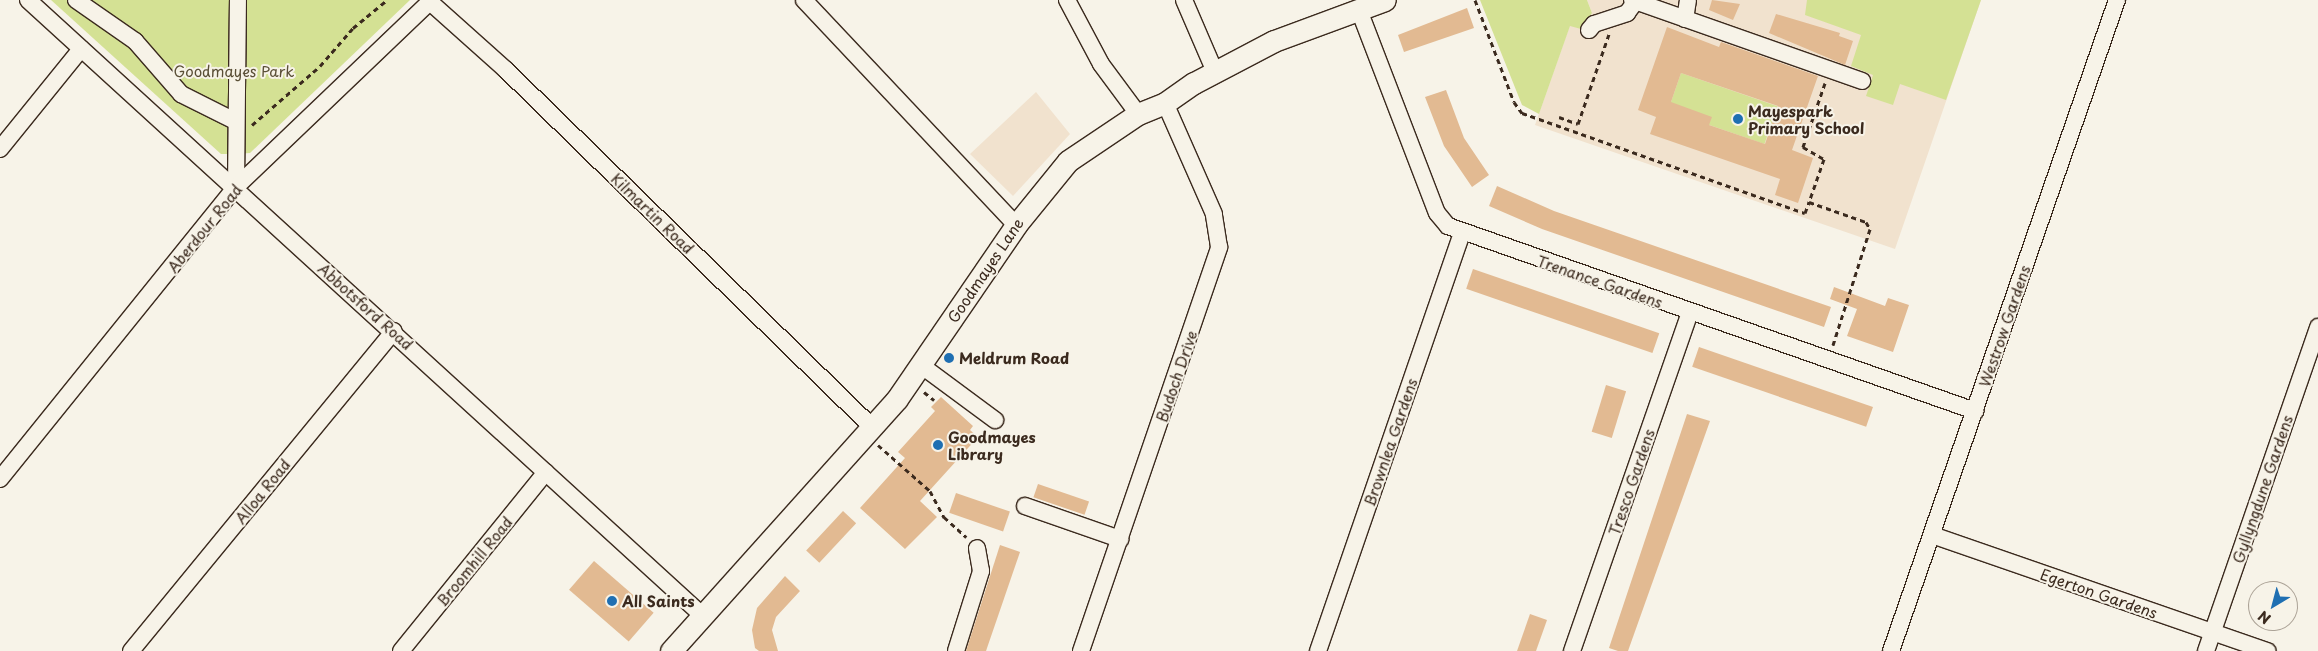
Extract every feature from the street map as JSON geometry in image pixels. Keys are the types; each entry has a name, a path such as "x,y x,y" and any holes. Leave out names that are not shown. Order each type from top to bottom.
{"main road":[{"name":"Goodmayes Lane","path":"671,651 701,614 870,431 922,366 1016,224 1068,161 1138,114 1165,103 1215,72 1274,42 1385,0"}],"street":[{"name":"Abbotsford Road","path":"28,0 394,330 701,614"},
{"path":"76,0 135,41 181,94 235,129"},
{"path":"236,188 235,129 238,0"},
{"path":"804,0 1016,224"},
{"path":"1067,0 1101,64 1138,114"},
{"path":"1184,0 1215,72"},
{"path":"1685,19 1688,0"},
{"name":"Westrow Gardens","path":"1891,651 2117,0"},
{"name":"Aberdour Road","path":"0,479 236,188 431,1"},
{"name":"Kilmartin Road","path":"431,1 506,70 870,431"},
{"path":"1589,30 1594,24 1627,13 1634,1 1655,4 1685,19 1862,81"},
{"name":"Trenance Gardens","path":"1359,10 1437,213 1448,226 1975,411"},
{"path":"0,149 81,49"},
{"name":"Budoch Drive","path":"1081,651 1219,247 1214,214 1165,103"},
{"name":"Brownlea Gardens","path":"1318,651 1462,232"},
{"name":"Tresco Gardens","path":"1572,651 1690,312"},
{"name":"Gyllyngdune Gardens","path":"2206,651 2318,327"},
{"name":"Alloa Road","path":"131,651 394,330"},
{"path":"922,366 994,420"},
{"name":"Broomhill Road","path":"401,651 546,472"},
{"path":"1025,506 1120,539"},
{"name":"Egerton Gardens","path":"1932,535 2267,651"},
{"path":"956,651 981,571 977,548"}],"path":[{"path":"235,129 320,66 353,28 387,0"},
{"path":"1475,0 1514,102 1522,113 1806,213 1824,159 1803,147 1829,70"},
{"path":"1559,117 1578,124 1612,25"},
{"path":"1809,202 1866,222 1870,229 1828,360"},
{"path":"924,392 934,400"},
{"path":"870,431 930,491 944,517 977,548"}],"shaded area":[{"name":"Mayespark Primary School","path":"1587,0 1981,0 1895,249 1535,125 1570,25 1592,13"},
{"path":"1036,92 1070,134 1013,196 970,154"}],"green space":[{"name":"Goodmayes Park","path":"51,0 410,0 250,153 221,154"},
{"path":"1480,0 1587,0 1592,13 1581,29 1570,26 1539,114 1522,105"},
{"path":"1807,0 1981,0 1946,100 1900,84 1893,105 1866,96 1873,75 1851,66 1861,35 1805,15"},
{"path":"1681,73 1777,106 1764,144 1668,111"}],"building":[{"path":"1712,0 1740,4 1733,20 1709,10"},
{"path":"1467,8 1474,28 1404,52 1398,35"},
{"path":"1776,14 1840,33 1839,36 1853,41 1845,65 1769,33"},
{"path":"1667,27 1719,47 1721,42 1818,76 1792,150 1813,158 1798,203 1775,195 1780,179 1650,134 1656,117 1638,110","holes":["1681,73 1778,106 1765,144 1709,125 1712,117 1671,102"]},
{"path":"1446,90 1464,138 1489,175 1472,187 1444,146 1425,97"},
{"path":"1497,186 1554,211 1831,307 1824,327 1542,229 1489,206"},
{"path":"1473,269 1659,333 1652,353 1466,289"},
{"path":"1834,287 1885,306 1888,298 1909,305 1893,352 1847,336 1857,309 1830,299"},
{"path":"1699,347 1873,407 1866,427 1692,367"},
{"path":"1606,385 1626,391 1612,438 1592,432"},
{"path":"941,397 973,426 970,430 978,437 920,501 937,517 905,549 860,508 905,458 898,452 935,411 931,407"},
{"path":"1687,414 1710,421 1628,651 1618,651 1609,648"},
{"path":"1038,484 1089,502 1085,515 1033,497"},
{"path":"956,493 1010,512 1003,531 949,513"},
{"path":"843,511 856,523 819,563 806,550"},
{"path":"1000,545 1020,552 986,651 966,651"},
{"name":"All Saints","path":"594,561 654,613 629,642 569,590"},
{"path":"785,576 800,591 776,617 772,630 778,651 759,651 755,648 752,630 757,608"},
{"path":"1530,614 1547,620 1536,651 1517,651"}],"place":[{"name":"Mayespark Primary School","path":"1738,119"},
{"name":"Meldrum Road","path":"949,358"},
{"name":"Goodmayes Library","path":"938,445"},
{"name":"All Saints","path":"612,601"}]}
